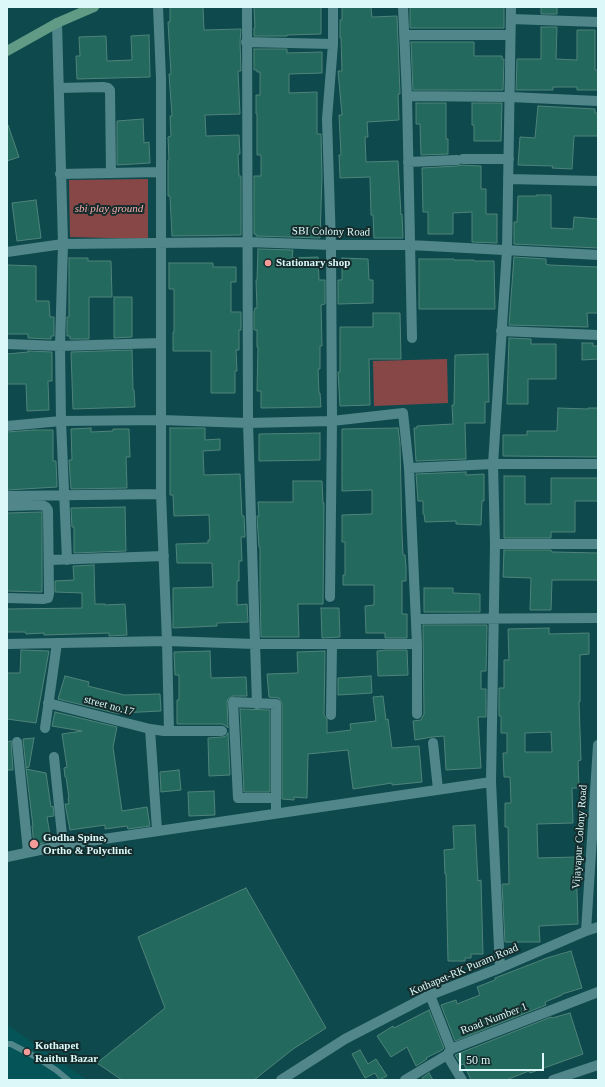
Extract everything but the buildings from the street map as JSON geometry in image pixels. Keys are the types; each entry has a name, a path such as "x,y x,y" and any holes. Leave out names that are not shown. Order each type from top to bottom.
{"street":[{"path":"7,52 57,23 94,7"},
{"path":"158,7 161,78 161,494 167,641 166,731"},
{"path":"247,7 248,423 257,704"},
{"path":"330,597 332,421 327,119 333,44 333,7"},
{"path":"403,7 407,96 412,338"},
{"path":"500,968 491,782 495,619 493,464 507,250 511,7"},
{"path":"511,19 598,22"},
{"path":"57,23 63,244 60,346 61,421 67,560"},
{"path":"405,36 510,35"},
{"path":"246,42 333,44"},
{"path":"59,88 103,87 110,90 111,173"},
{"path":"407,96 598,101"},
{"path":"408,162 460,159 509,159"},
{"path":"60,174 160,172"},
{"path":"508,179 598,180"},
{"name":"SBI Colony Road","path":"7,252 63,244 248,242 410,245 598,255"},
{"path":"502,332 598,335"},
{"path":"7,344 60,346 160,343"},
{"path":"7,426 61,421 161,420 248,423 332,421 403,413 409,468 417,644 417,714"},
{"path":"409,468 493,464 598,464"},
{"path":"7,496 161,494"},
{"path":"7,506 46,507 48,510 49,560 48,598 7,598"},
{"path":"48,516 65,515"},
{"path":"495,544 598,544"},
{"path":"49,560 164,556"},
{"path":"416,619 598,618"},
{"path":"7,644 167,641 255,644 417,644"},
{"path":"45,728 57,643"},
{"path":"332,644 332,715"},
{"path":"276,798 238,798 233,702 276,704 276,798 276,812"},
{"name":"street no.17","path":"48,703 150,729 166,731 222,731"},
{"path":"150,729 157,830"},
{"path":"17,742 28,852"},
{"path":"433,743 438,790"},
{"name":"Vijayapur Colony Road","path":"586,931 598,745"},
{"path":"54,757 63,845"},
{"path":"7,857 63,845 157,830 491,782"},
{"path":"260,798 261,815"},
{"name":"Kothapet-RK Puram Road","path":"281,1080 345,1039 430,995 500,968 598,927"},
{"name":"Road Number 1","path":"405,1080 449,1052 598,992"},
{"path":"430,995 449,1052 462,1080"},
{"path":"554,1080 598,1065"}],"lane":[{"path":"7,1044 11,1044 36,1057 68,1080"}],"shaded area":[{"name":"Kothapet Raithu Bazar","path":"7,1025 87,1080 7,1080"}],"green space":[{"name":"sbi play ground","path":"148,179 148,239 70,237 69,180"},
{"path":"447,359 448,403 374,406 373,361"}],"place":[{"name":"Stationary shop","path":"268,263"},
{"name":"Godha Spine, Ortho & Polyclinic","path":"34,844"},
{"name":"Kothapet Raithu Bazar","path":"27,1052"}]}
